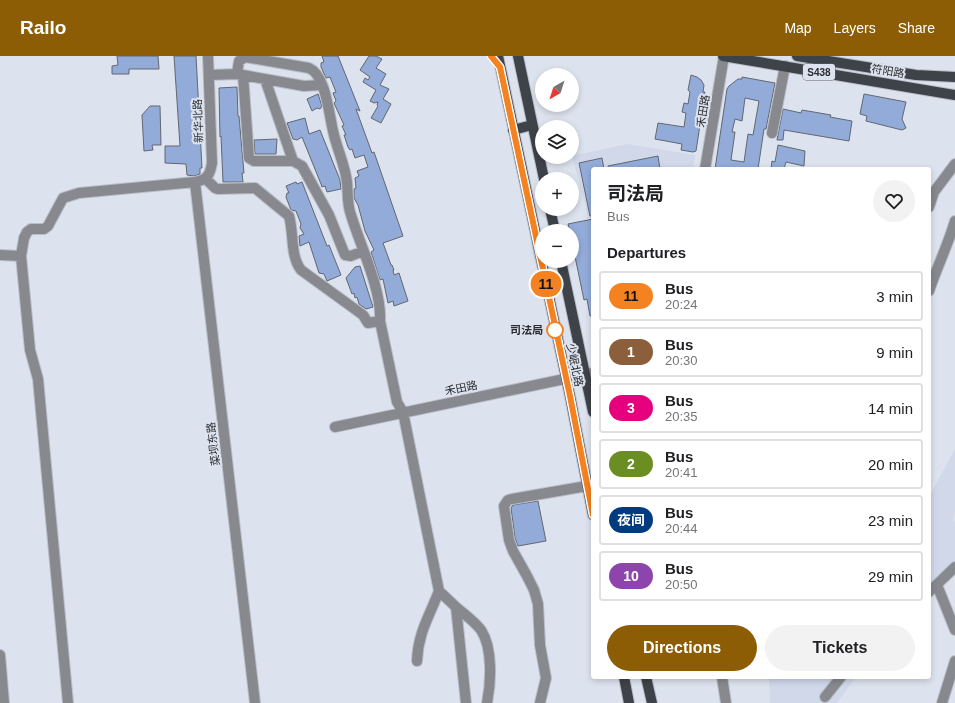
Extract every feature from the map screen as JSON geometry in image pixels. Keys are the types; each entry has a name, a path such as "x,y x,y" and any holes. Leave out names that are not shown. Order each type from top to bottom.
{"main road":[{"path":"491,56 500,67"},
{"name":"少岷北路","path":"498,56 591,502"},
{"path":"524,56 519,61 542,172"},
{"name":"符阳路","path":"723,56 955,95"},
{"name":"符阳路","path":"797,56 916,75 955,77"},
{"path":"513,130 532,126"},
{"name":"少岷北路","path":"563,268 589,374 591,393"},
{"path":"624,679 629,703"},
{"path":"646,679 652,703"}],"street":[{"name":"新华北路","path":"201,181 210,172 212,163 208,56"},
{"name":"禾田路","path":"705,167 723,56"},
{"path":"364,251 351,256 345,255 329,215 302,166 293,161 254,160 248,156 240,60 247,57 310,68 316,72 329,105 333,134 347,181 351,215 364,251 380,309 380,321 397,402 403,412 440,591 475,623 482,632 490,670 487,703"},
{"path":"772,133 785,66"},
{"path":"209,75 240,74 304,86 321,85"},
{"path":"265,79 293,161"},
{"path":"931,191 955,164"},
{"path":"68,703 38,379 30,350 21,256 24,238 27,232 31,229 44,229 48,226 63,198 68,195 79,193 201,181 218,190 251,188 259,190 289,216 295,257 298,266 363,315 368,323 380,321"},
{"name":"菜坝东路","path":"201,181 255,703"},
{"path":"931,286 947,247 955,221"},
{"path":"0,255 21,256"},
{"name":"禾田路","path":"335,427 589,374"},
{"path":"540,703 546,678 540,645 538,604 528,576 512,551 504,506 508,500 512,499 587,486"},
{"path":"955,567 933,589 955,630"},
{"path":"417,661 418,645 422,631 440,591"},
{"path":"456,606 466,703"},
{"path":"0,655 4,703"},
{"path":"942,703 955,661"},
{"path":"722,679 726,703"},
{"path":"825,697 839,679"}],"shaded area":[{"path":"627,144 695,155 693,167 591,167 591,227 579,182 579,172 576,172 574,164 579,164 579,154"},
{"path":"955,449 955,512 953,521 955,522 955,573 931,597 931,493"},
{"path":"769,679 855,679 837,703 770,703"}],"building":[{"path":"117,56 158,56 159,69 129,69 129,74 112,74 112,66 118,65"},
{"path":"174,56 196,56 202,168 200,168 200,174 194,176 187,175 186,164 165,163 165,146 180,146"},
{"path":"322,56 338,56 360,111 356,109 372,153 374,152 403,236 383,243 394,270 394,275 399,273 408,301 394,306 393,301 388,303 383,279 380,280 371,252 374,250 365,231 358,205 354,198 354,189 356,188 355,178 359,176 357,171 368,167 364,155 355,158 352,149 350,150 348,147 344,135 346,135 342,126 344,125 334,103 336,101 333,93 336,92 330,77 326,78 321,67 321,63 324,62"},
{"path":"369,56 376,56 382,59 376,68 386,74 380,85 389,89 383,99 391,104 381,123 371,118 378,106 378,102 374,103 370,101 376,90 363,82 365,78 368,80 370,77 360,70"},
{"path":"691,75 701,80 704,85 703,92 705,92 696,151 693,152 681,150 682,144 655,139 658,123 684,127 686,113 682,112 684,103 688,104 690,92 688,90"},
{"path":"742,77 775,83 766,129 764,129 758,167 715,167 727,89 738,79 742,79","holes":["745,98 759,101 753,135 748,134 744,162 731,160 735,132 732,132 735,119 742,121"]},
{"path":"237,87 238,116 244,173 242,173 243,182 223,182 219,88"},
{"path":"318,94 322,106 320,109 317,108 312,111 307,99"},
{"path":"864,94 906,102 902,119 906,128 902,130 866,121 867,116 860,114"},
{"path":"150,106 160,106 161,145 152,145 153,150 144,151 142,115"},
{"path":"783,109 801,113 802,110 831,115 830,117 852,121 849,141 784,130 783,140 777,140"},
{"path":"305,118 309,134 320,130 340,180 341,189 327,192 325,186 322,187 302,137 297,140 293,139 287,123"},
{"path":"277,139 276,154 255,154 254,140"},
{"path":"778,145 805,151 804,166 786,162 785,167 771,167 772,161 775,162"},
{"path":"658,156 660,167 608,167"},
{"path":"602,158 604,167 591,167 590,216 579,163"},
{"path":"296,182 297,184 302,182 327,246 329,245 341,275 327,281 324,274 319,273 309,242 300,246 299,236 304,234 300,228 301,224 296,211 291,210 286,197 287,193 289,193 286,186"},
{"path":"591,219 591,316 587,299 584,300 577,268 579,268 579,224 568,224"},
{"path":"360,266 373,307 366,309 359,304 354,293 352,294 346,278 355,267"},
{"path":"538,501 546,541 518,546 515,538 511,508 513,505"}],"bus line":[{"name":"11","path":"491,56 500,67 570,396 591,505"}],"place":[{"name":"司法局","path":"555,330"}]}
